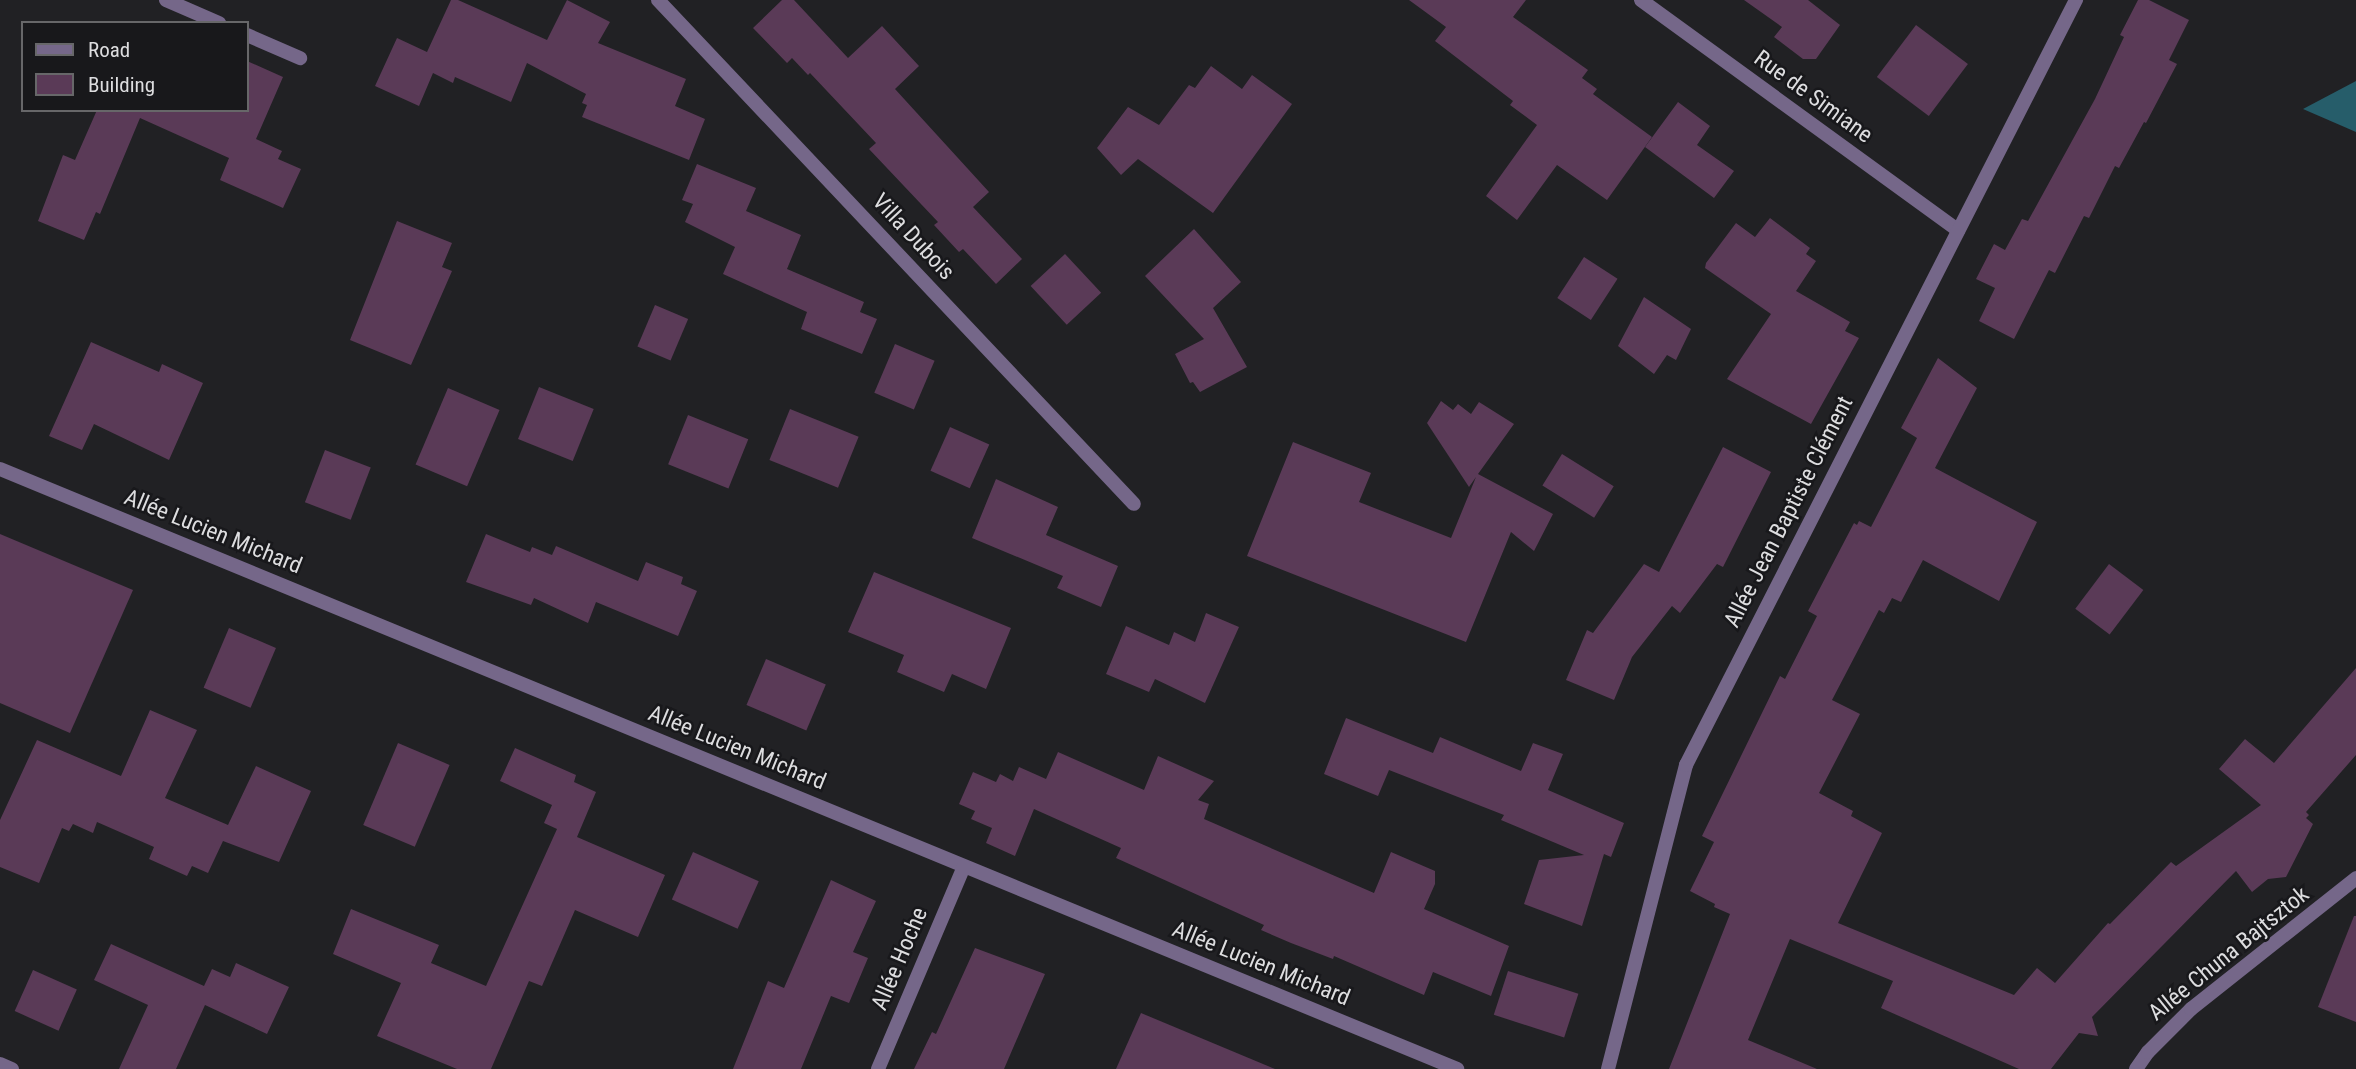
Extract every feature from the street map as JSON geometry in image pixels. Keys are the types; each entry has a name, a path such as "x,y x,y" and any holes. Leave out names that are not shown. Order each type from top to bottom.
{"street":[{"path":"166,0 214,21"},
{"name":"Villa Dubois","path":"658,0 1135,504"},
{"name":"Rue de Simiane","path":"1641,0 1958,230"},
{"name":"Allée Jean Baptiste Clément","path":"1608,1069 1686,765 2076,0"},
{"path":"248,35 300,58"},
{"name":"Allée Lucien Michard","path":"0,469 1457,1069"},
{"name":"Allée Hoche","path":"878,1069 964,866"},
{"name":"Allée Chuna Bajtsztok","path":"2136,1069 2148,1052 2191,1009 2356,878"},
{"path":"0,1064 12,1069"}],"water":[{"path":"2356,81 2356,132 2303,109"}],"building":[{"path":"451,0 458,0 547,40 567,0 610,22 598,43 686,79 675,106 705,119 689,160 582,117 587,105 582,103 586,94 527,63 511,102 455,77 453,83 433,73 419,106 375,86 397,38 427,52"},
{"path":"782,0 794,0 848,58 882,26 919,66 895,89 989,192 973,207 1022,259 996,284 963,249 959,252 934,225 938,222 869,149 876,143 810,73 808,75 792,58 787,63 753,28"},
{"path":"1409,0 1526,0 1513,17 1588,70 1582,78 1597,89 1593,94 1652,137 1607,200 1557,165 1517,220 1486,196 1537,125 1510,105 1513,101 1435,41 1446,27"},
{"path":"1744,0 1808,0 1840,25 1816,59 1803,59 1774,37 1782,27"},
{"path":"2138,0 2149,0 2189,20 2169,60 2177,64 2119,168 2115,166 2089,218 2084,216 2055,273 2049,270 2014,339 1979,321 1995,288 1976,279 1994,244 2005,250 2022,219 2028,221 2095,99 2124,37 2120,35"},
{"path":"1916,25 1968,64 1929,116 1877,77"},
{"path":"248,61 283,77 256,139 282,151 278,159 301,169 283,208 220,180 229,158 140,118 100,214 96,212 84,240 38,221 63,155 75,160 96,112 248,112"},
{"path":"1211,66 1242,89 1252,75 1292,104 1213,213 1138,159 1121,175 1097,148 1128,107 1159,125 1189,85 1195,88"},
{"path":"1678,102 1710,126 1697,145 1734,171 1714,198 1645,147"},
{"path":"697,164 756,188 746,211 801,235 787,269 864,302 860,312 877,319 862,354 801,329 807,312 723,274 735,247 685,222 693,204 682,200"},
{"path":"1770,218 1810,248 1806,254 1816,261 1796,291 1850,322 1845,331 1859,338 1811,424 1727,379 1771,314 1705,268 1706,263 1736,223 1755,237"},
{"path":"397,221 452,243 442,267 452,271 411,365 350,340"},
{"path":"1194,229 1241,282 1213,308 1247,367 1200,392 1193,382 1190,383 1175,354 1204,339 1145,276"},
{"path":"1065,254 1101,293 1067,325 1031,286"},
{"path":"1584,257 1618,279 1591,320 1557,298"},
{"path":"1644,297 1691,329 1676,360 1667,355 1654,374 1618,346"},
{"path":"655,305 688,319 671,360 637,346"},
{"path":"91,342 159,372 162,364 203,383 169,460 94,424 82,450 49,436"},
{"path":"895,344 935,361 914,410 874,393"},
{"path":"1938,358 1977,388 1935,468 2037,522 1999,601 1923,560 1901,602 1892,598 1884,613 1879,610 1832,700 1860,714 1819,793 1853,811 1851,816 1882,833 1838,923 2014,995 2037,968 2055,983 2108,923 2110,924 2171,862 2176,866 2261,805 2219,769 2245,739 2274,763 2356,668 2356,755 2306,812 2309,815 2306,818 2313,824 2286,877 2268,879 2252,892 2236,871 2092,1017 2098,1036 2079,1033 2051,1069 2019,1069 1881,1008 1893,981 1790,939 1748,1040 1817,1069 1669,1069 1730,914 1690,891 1714,842 1702,836 1780,676 1785,679 1817,616 1808,611 1854,523 1857,525 1859,521 1871,527 1917,438 1901,428"},
{"path":"539,387 594,409 573,461 518,439"},
{"path":"448,388 500,410 467,486 416,464"},
{"path":"1441,401 1453,410 1458,404 1471,414 1479,402 1514,424 1478,474 1553,514 1534,551 1511,532 1466,642 1247,556 1293,442 1371,473 1359,502 1451,538 1476,477 1469,487 1427,423"},
{"path":"790,409 859,437 838,488 769,460"},
{"path":"688,415 748,439 728,488 668,464"},
{"path":"950,427 989,444 970,488 930,471"},
{"path":"1723,447 1771,472 1723,567 1717,564 1680,613 1672,606 1632,657 1614,700 1566,680 1587,630 1593,633 1644,564 1659,572"},
{"path":"325,450 371,468 351,520 305,502"},
{"path":"1562,454 1614,486 1594,518 1542,485"},
{"path":"996,479 1058,507 1046,535 1118,566 1101,607 1057,588 1063,576 972,538"},
{"path":"0,534 133,590 70,733 0,703"},
{"path":"486,534 530,552 532,547 552,555 556,546 638,581 646,562 683,577 681,584 697,591 678,636 596,602 588,623 534,598 531,605 466,582"},
{"path":"2109,564 2143,590 2110,635 2075,609"},
{"path":"874,572 1011,628 986,689 952,674 944,692 897,672 904,655 848,632"},
{"path":"1206,613 1239,627 1205,703 1155,679 1149,692 1106,674 1126,626 1169,645 1174,632 1195,642"},
{"path":"229,628 276,648 251,708 204,688"},
{"path":"766,659 826,684 806,730 746,705"},
{"path":"150,710 197,730 165,798 228,825 256,766 311,791 279,862 223,841 208,873 192,866 187,876 149,859 154,847 97,822 93,833 73,824 69,831 62,828 39,883 0,867 0,820 37,740 121,776"},
{"path":"1346,718 1433,753 1440,737 1521,771 1533,743 1563,754 1548,790 1624,823 1611,857 1604,854 1582,926 1524,904 1539,860 1584,855 1501,820 1504,815 1389,770 1378,796 1324,774"},
{"path":"398,743 450,765 415,847 363,825"},
{"path":"515,748 576,775 574,782 596,792 577,837 665,875 638,937 575,910 542,986 529,981 491,1069 457,1069 377,1036 401,983 333,954 351,909 439,945 431,963 486,986 557,829 544,823 552,805 500,781"},
{"path":"1058,752 1144,790 1158,756 1214,781 1198,800 1209,804 1204,819 1374,893 1391,852 1435,871 1435,884 1424,909 1509,946 1491,996 1433,972 1424,995 1334,956 1333,959 1291,943 1261,930 1264,925 1116,858 1121,848 1034,809 1015,856 986,843 992,828 971,819 975,811 959,804 973,772 996,782 1000,774 1013,781 1019,767 1046,779"},
{"path":"693,852 759,881 738,929 672,900"},
{"path":"831,880 876,901 853,952 868,958 849,1003 831,996 801,1069 733,1069 768,981 784,988"},
{"path":"2356,916 2356,1022 2318,1007"},
{"path":"111,944 204,986 212,969 230,977 236,963 289,987 267,1034 205,1005 176,1069 119,1069 148,1005 94,980"},
{"path":"975,948 1045,974 1004,1069 914,1069 932,1032 936,1034"},
{"path":"33,970 77,990 59,1031 15,1011"},
{"path":"1508,971 1578,994 1564,1038 1494,1015"},
{"path":"1141,1013 1275,1069 1116,1069"}]}
